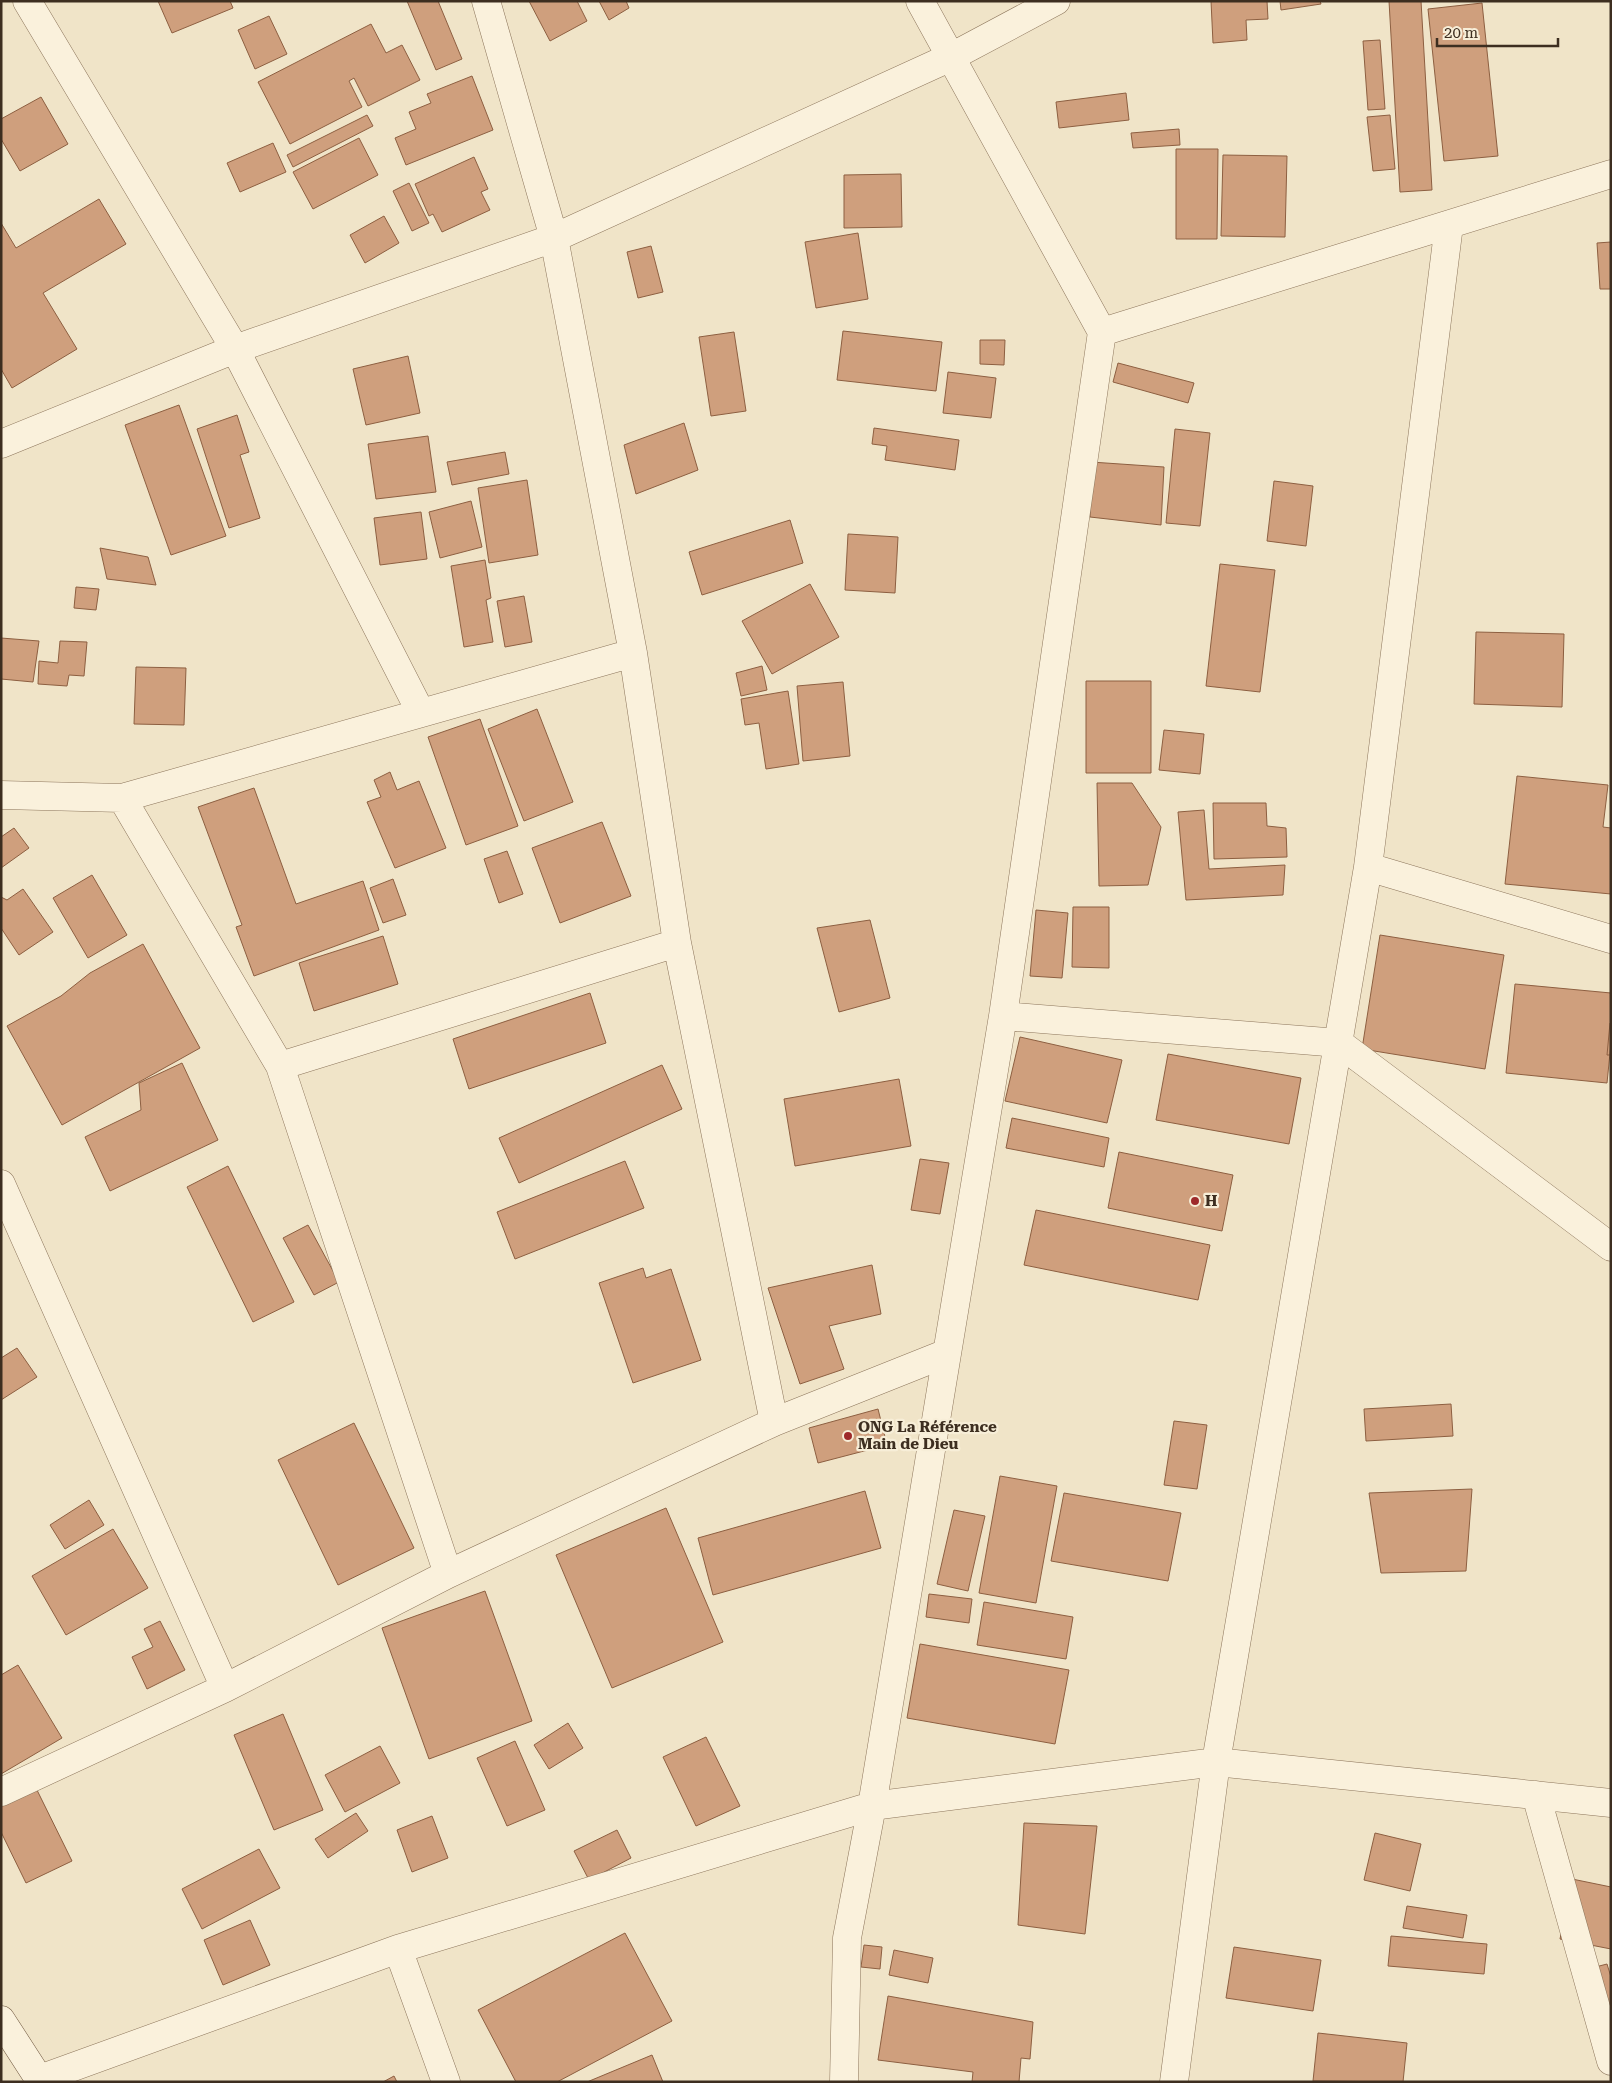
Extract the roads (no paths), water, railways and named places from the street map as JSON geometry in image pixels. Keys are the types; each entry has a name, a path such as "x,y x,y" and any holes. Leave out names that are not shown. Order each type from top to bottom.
{"street":[{"path":"27,1 235,348 421,713"},
{"path":"486,1 554,238 633,653 677,944 774,1422"},
{"path":"844,2082 847,1938 872,1806 1003,1016 1102,332 920,1"},
{"path":"1,444 235,348 554,238 951,57 1056,1"},
{"path":"1102,332 1611,174"},
{"path":"1174,2082 1216,1762 1368,867 1449,225"},
{"path":"1,795 122,798 633,653"},
{"path":"122,798 280,1066 448,1574"},
{"path":"1368,867 1611,939"},
{"path":"280,1066 677,944"},
{"path":"1003,1016 1339,1043 1611,1247"},
{"path":"1,1184 226,1688"},
{"path":"1,1792 226,1688 448,1574 774,1422 947,1353"},
{"path":"1,2020 41,2081 398,1949 872,1806 1216,1762 1611,1803"},
{"path":"1536,1795 1611,2061"},
{"path":"398,1949 446,2082"}],"place":[{"name":"H","path":"1195,1201"},
{"name":"ONG La Référence Main de Dieu","path":"848,1436"}]}
